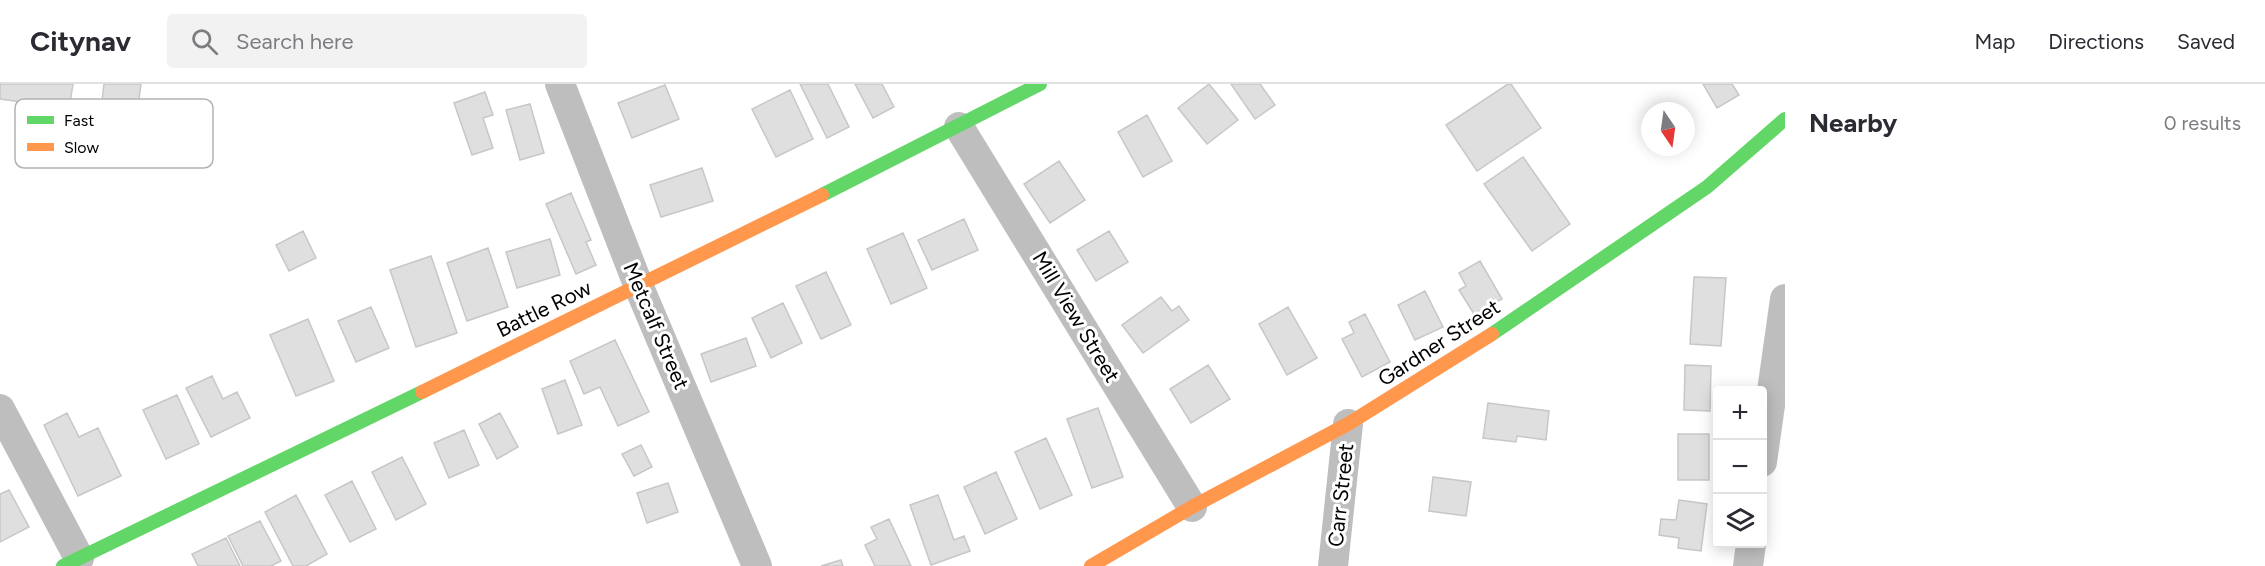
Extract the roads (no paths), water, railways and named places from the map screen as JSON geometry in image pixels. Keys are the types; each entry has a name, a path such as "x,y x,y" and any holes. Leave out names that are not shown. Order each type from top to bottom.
{"street":[{"name":"Metcalf Street","path":"560,84 639,287 757,566"},
{"name":"Battle Row","path":"71,562 639,287 1040,84"},
{"name":"Gardner Street","path":"1091,566 1192,507 1348,424 1463,354 1707,187 1785,119"},
{"name":"Mill View Street","path":"959,127 1192,507"},
{"path":"1765,440 1785,299"},
{"path":"0,409 71,562"},
{"name":"Carr Street","path":"1333,566 1348,424"},
{"path":"1748,566 1750,548"}]}
